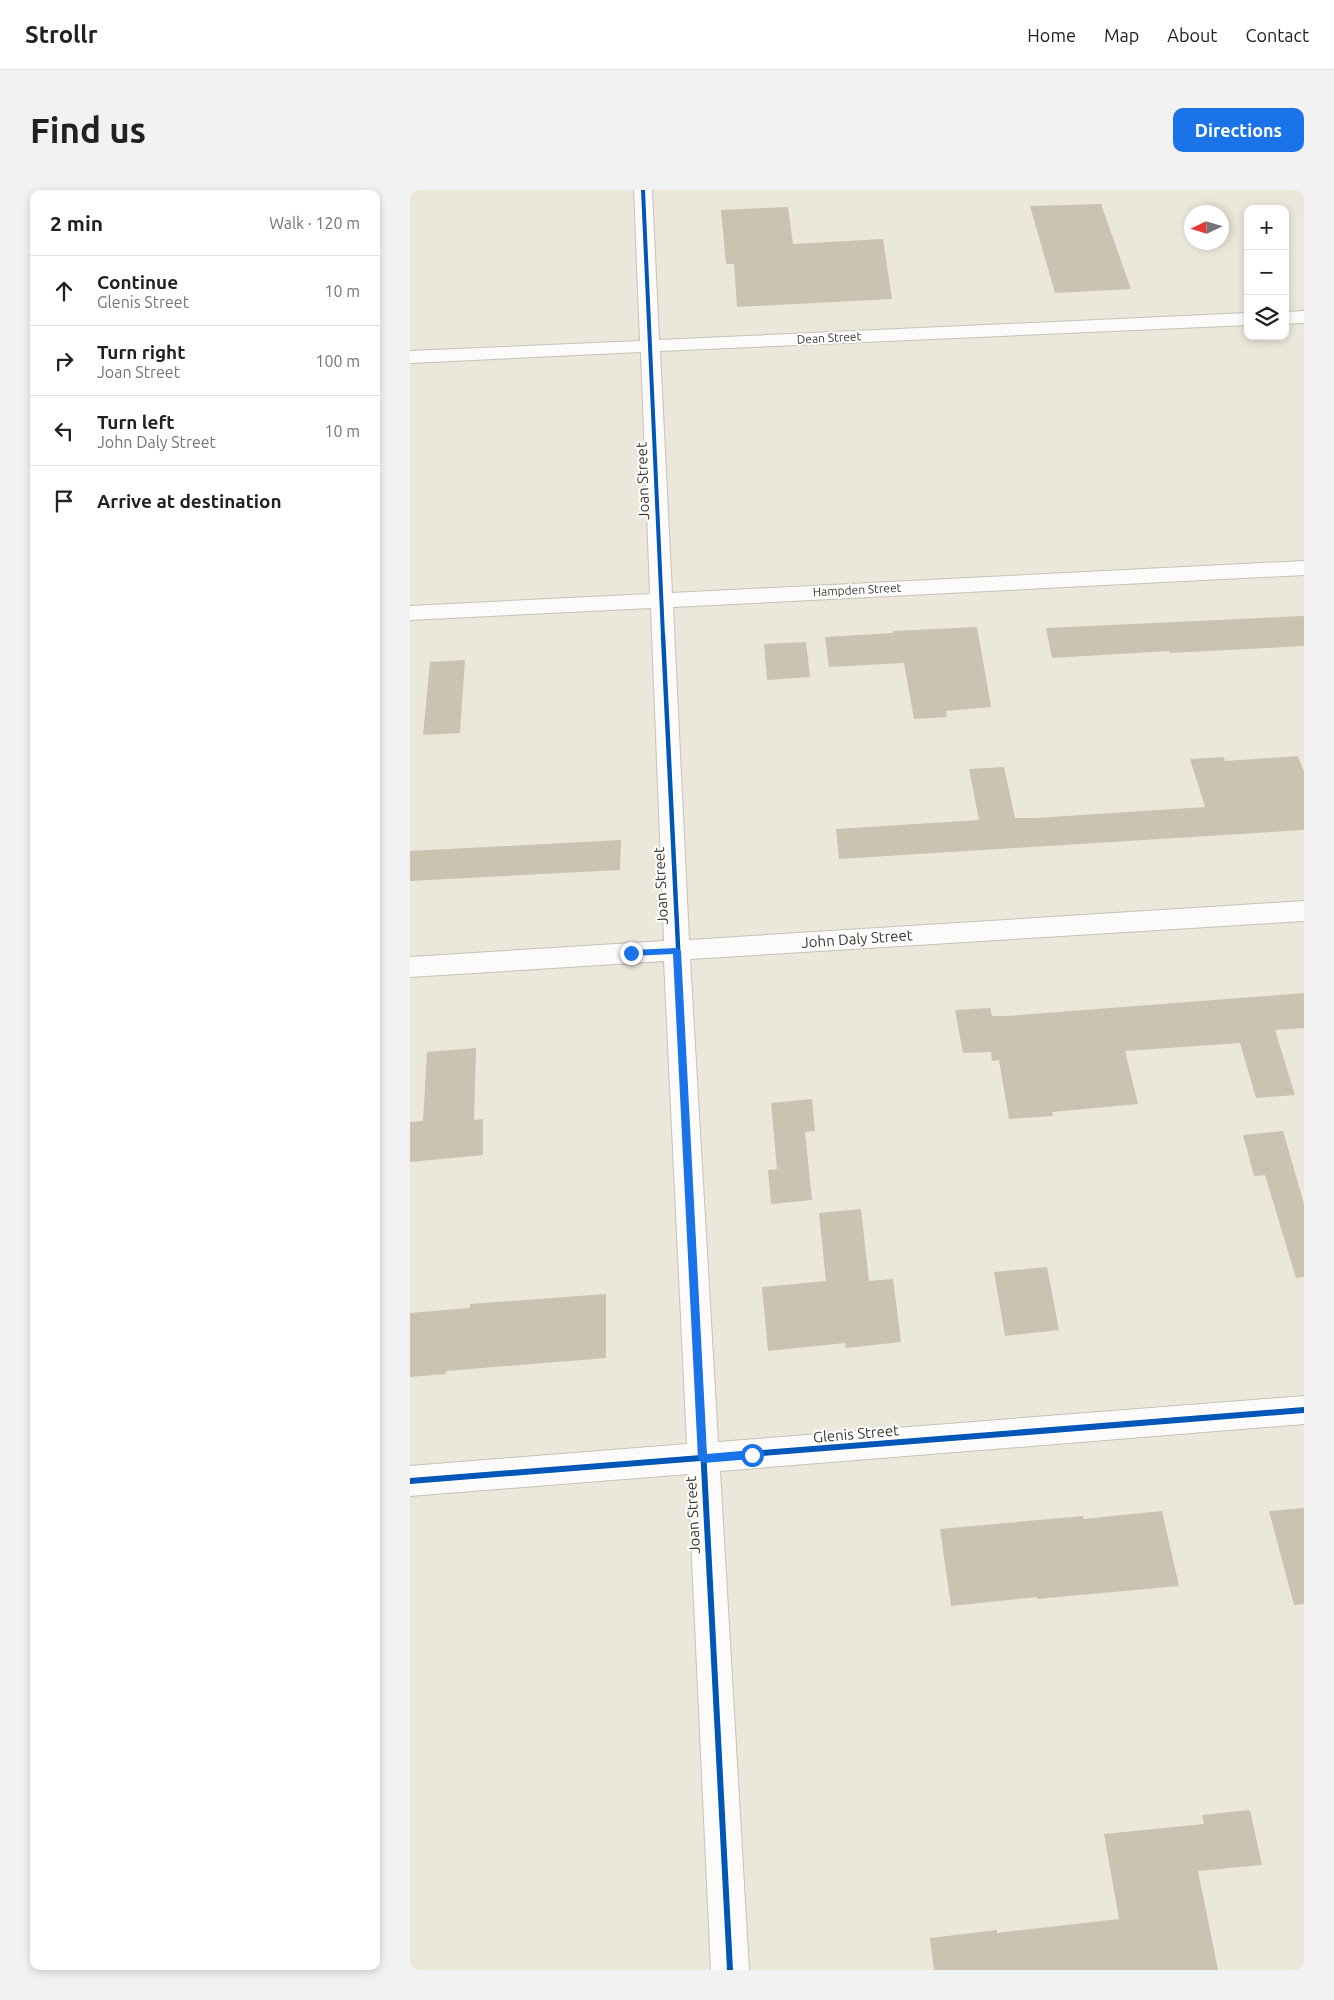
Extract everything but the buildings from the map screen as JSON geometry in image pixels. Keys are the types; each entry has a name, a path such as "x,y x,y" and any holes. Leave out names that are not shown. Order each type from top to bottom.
{"street":[{"name":"Joan Street","path":"643,190 677,951 730,1970"},
{"path":"1289,318 1304,317"},
{"name":"Dean Street","path":"410,357 1244,320"},
{"name":"Hampden Street","path":"410,613 1304,568"},
{"name":"John Daly Street","path":"410,967 1304,911"},
{"name":"Glenis Street","path":"410,1480 703,1459 1304,1410"}],"cycle path":[{"path":"643,190 677,951 730,1970"},
{"path":"410,1481 1304,1410"}],"route":[{"path":"631,953 677,951 703,1459 752,1455"}]}
